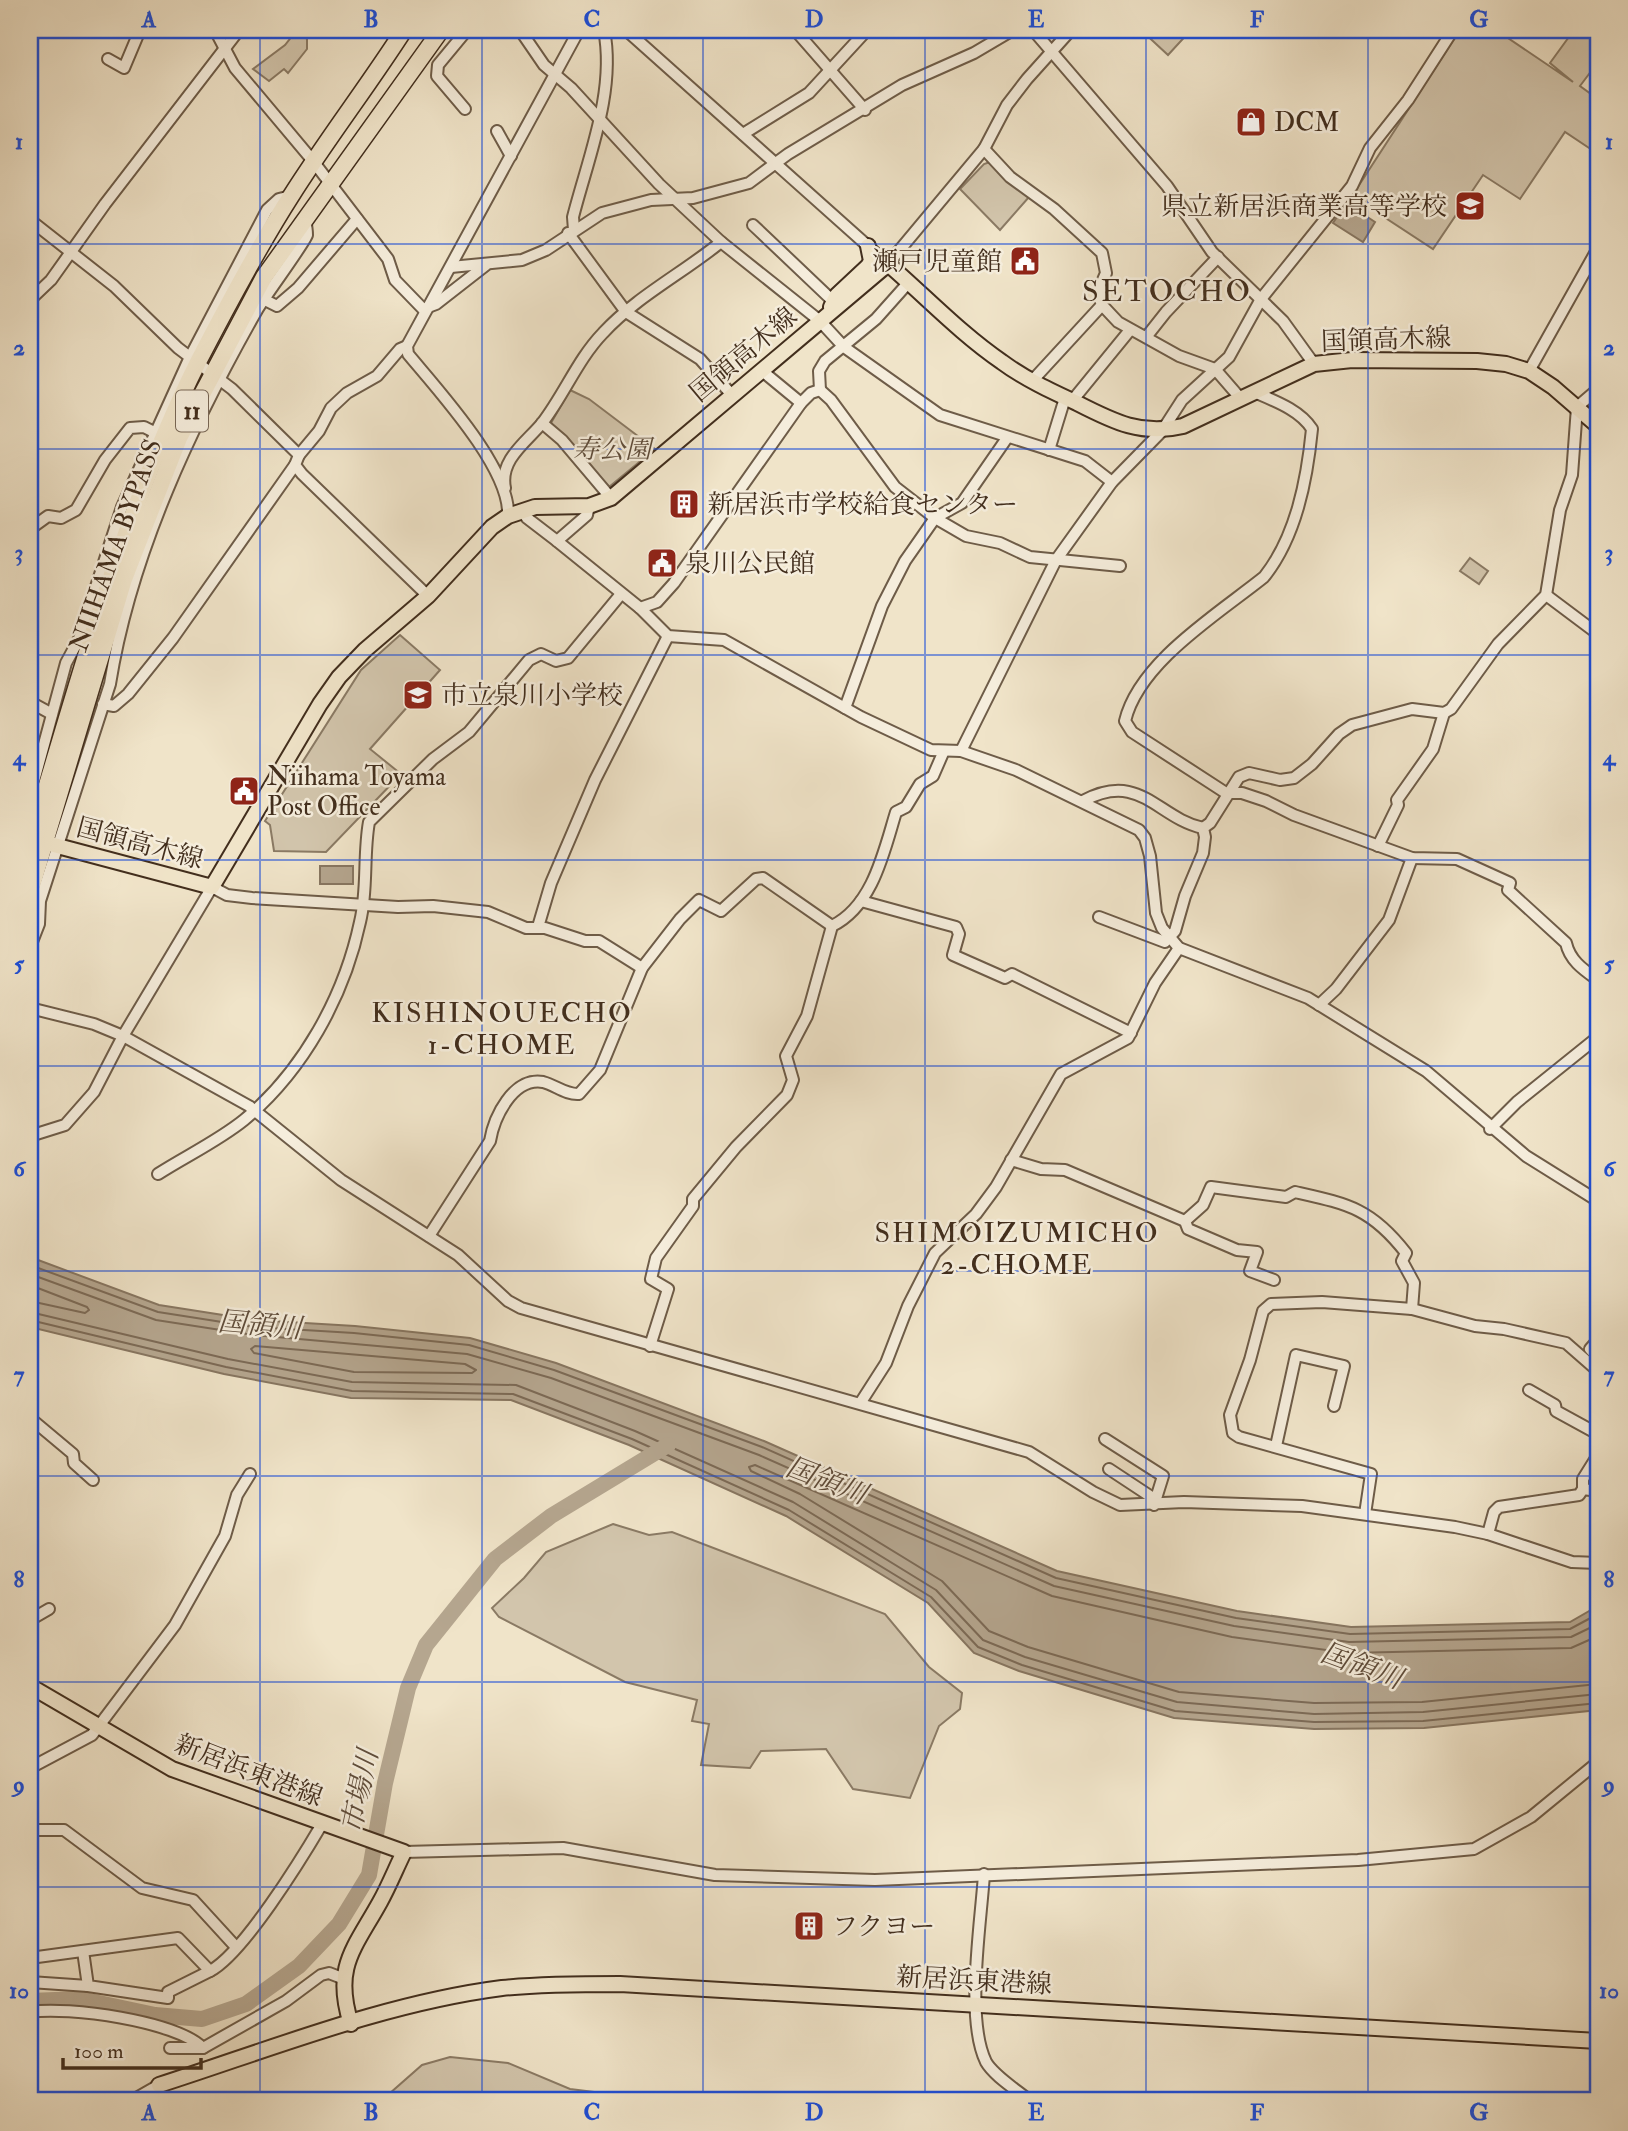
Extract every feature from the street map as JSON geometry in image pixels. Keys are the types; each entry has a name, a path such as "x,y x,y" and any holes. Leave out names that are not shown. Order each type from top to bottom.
{"highway":[{"name":"NIIHAMA BYPASS","path":"205,368 264,277 441,30"},
{"name":"NIIHAMA BYPASS","path":"30,892 39,842 124,579 205,368 291,196 396,33"}],"main road":[{"path":"827,312 868,267 871,261 868,246"},
{"name":"国領高木線","path":"39,842 212,887 339,677 428,596 492,527 522,510 589,506 611,498 827,312 888,264 1001,362 1032,381 1122,425 1162,431 1183,426 1314,364 1352,360 1477,361 1506,364 1529,371 1598,426"},
{"name":"新居浜東港線","path":"30,1686 172,1769 399,1850"},
{"path":"351,2024 343,2000 342,1978 349,1952 382,1900 399,1850"},
{"name":"新居浜東港線","path":"159,2085 429,2002 548,1984 620,1984 1598,2041"}],"street":[{"path":"108,59 124,68 140,30"},
{"path":"215,30 235,68 313,161 388,259 395,280 427,309"},
{"path":"31,296 51,280 239,30"},
{"path":"465,109 438,76 438,65 467,30"},
{"path":"520,30 544,65 598,117 673,197 721,242 827,312"},
{"path":"506,495 467,425 408,354 407,346 579,30"},
{"path":"604,30 608,67 571,231 626,312 700,359 732,394"},
{"path":"626,30 888,264 984,149 1007,105 1072,30"},
{"path":"795,30 865,110"},
{"path":"743,134 797,101 831,70 867,30"},
{"path":"451,267 522,260 547,250 571,231 602,213 673,197 693,198 729,190 759,178 788,154 865,110 902,85 974,53 1013,30"},
{"path":"1033,30 1167,186 1218,257 1283,321 1314,364"},
{"path":"961,751 1056,560 1112,482 1162,431 1182,400 1229,357 1261,299 1352,186 1377,139 1408,100 1454,30"},
{"path":"497,131 511,156"},
{"path":"984,149 1010,177 1054,209 1102,253 1106,265 1099,293 1102,305 1130,330 1147,336 1179,356 1215,369 1248,396 1292,410 1305,419 1312,429 1298,510 1274,564 1264,578 1158,664 1128,709 1125,721 1132,732 1226,793 1242,793 1412,858 1457,859 1510,883 1508,890 1566,943 1568,952 1578,966 1598,980"},
{"path":"30,796 66,663 79,639 118,519 154,432 263,299 307,236 305,219"},
{"path":"263,299 277,306 288,297 357,219"},
{"path":"30,220 114,286 205,368 428,596"},
{"path":"753,225 827,312 844,347 940,415 1085,461 1112,482"},
{"path":"508,516 503,479 508,463 542,423 585,355 603,332 626,312 721,242"},
{"path":"1529,371 1598,248"},
{"path":"1147,336 1218,257"},
{"path":"427,309 486,265"},
{"path":"909,282 876,319 825,360 819,371 820,390 831,400 895,486 935,518 966,536 1000,543 1030,557 1120,566"},
{"path":"1032,381 1102,305"},
{"path":"1049,450 1069,400 1130,330"},
{"path":"103,704 114,706 128,694 173,638 319,431 331,408 347,393 376,376 400,349 407,346"},
{"path":"30,947 39,924 39,842 103,704 133,589 161,510 205,368"},
{"path":"761,370 801,403"},
{"path":"1378,846 1398,805 1397,800 1433,750 1444,713 1456,703 1498,643 1546,595 1560,510 1572,475 1577,407 1598,389"},
{"path":"640,608 657,602 674,583 734,497 740,494 801,403 811,393 820,390"},
{"path":"542,423 562,440 571,454 611,498"},
{"path":"30,529 48,516 61,518 76,510 105,460 130,428 144,427 154,432"},
{"path":"845,708 882,606 905,561 935,518 962,503 1007,438"},
{"path":"558,541 587,515 589,506"},
{"path":"522,510 527,518 640,608 668,636 724,640 845,708 931,750 961,751 1016,770 1139,830 1145,838 1156,913 1161,928 1179,948 1308,998 1426,1071 1490,1129 1526,1156 1598,1201"},
{"path":"158,1174 254,1110 286,1077 322,1023 344,978 363,904 369,822 433,759 469,732 529,660 541,654 556,662 568,659 621,594"},
{"path":"1546,595 1598,634"},
{"path":"538,927 551,883 595,780 668,636"},
{"path":"30,702 52,714"},
{"path":"1203,828 1210,822 1226,793 1239,778 1250,774 1280,780 1294,778 1312,764 1339,734 1352,725 1412,709 1444,713"},
{"path":"650,1346 668,1289 652,1279 656,1258 710,1177 787,1095 793,1080 786,1056 807,1016 832,926 842,921 861,901 878,868 896,812 906,807 920,784 933,776 943,752"},
{"path":"1083,801 1096,794 1143,794 1193,825 1203,828"},
{"path":"1099,918 1165,942 1171,938 1203,853 1206,837 1203,828"},
{"path":"1319,1005 1336,989 1389,920 1412,858"},
{"path":"429,1236 490,1141 493,1123 520,1086 532,1081 579,1094 600,1070 642,968 680,919 699,901 720,911 756,879 763,878 832,926"},
{"path":"31,1132 65,1125 78,1114 94,1092 123,1036 212,887 227,895 252,898 462,908 497,915 526,928 538,927 610,945 642,968"},
{"path":"861,901 956,927 959,934 953,956 1005,978 1012,974 1130,1033"},
{"path":"861,1402 886,1363 908,1306 935,1253 976,1214 1012,1160 1061,1074 1122,1042 1130,1033 1155,983 1179,948"},
{"path":"30,1008 94,1024 123,1036 254,1110 341,1180 458,1255 508,1301 521,1308 1029,1451 1110,1502 1134,1507 1155,1502 1302,1506 1488,1534 1572,1562 1598,1563"},
{"path":"1490,1129 1517,1102 1598,1037"},
{"path":"1012,1160 1041,1169 1065,1170 1185,1221 1188,1229 1237,1250 1257,1252 1250,1271 1274,1280"},
{"path":"1185,1221 1203,1205 1211,1187 1286,1197 1295,1192 1349,1204 1388,1230 1406,1253 1402,1261 1414,1283 1412,1309"},
{"path":"1365,1514 1371,1474 1238,1437 1230,1425 1230,1415 1250,1360 1263,1311 1271,1304 1322,1302 1412,1309 1475,1326 1504,1329 1566,1343 1598,1371"},
{"path":"1598,1340 1590,1349 1598,1357"},
{"path":"1276,1446 1296,1355 1344,1366 1334,1406"},
{"path":"1530,1390 1555,1405 1556,1411 1598,1434"},
{"path":"30,1418 73,1454 74,1463 93,1480"},
{"path":"1105,1439 1163,1476 1155,1502"},
{"path":"1488,1534 1494,1512 1499,1507 1579,1495 1583,1489 1583,1479 1598,1455"},
{"path":"1109,1469 1155,1502"},
{"path":"30,1768 92,1735 98,1727 184,1611 225,1536 237,1495 250,1474"},
{"path":"1583,1489 1598,1491"},
{"path":"30,1620 49,1609"},
{"path":"399,1850 562,1848 715,1875 875,1880 1358,1860 1474,1849 1531,1817 1598,1762"},
{"path":"30,1982 88,1986 168,1998 168,1992 175,1987 220,1966 297,1867 325,1825"},
{"path":"30,1830 64,1830 142,1888 193,1900 236,1947"},
{"path":"984,1874 976,2006 977,2038 987,2064 1030,2101"},
{"path":"30,1958 178,1938 210,1971"},
{"path":"83,1951 88,1986"},
{"path":"170,2049 203,2048 286,2001 321,1975 329,1973 342,1978"},
{"path":"30,2012 68,2010 109,2015 178,2034 194,2040 203,2048"},
{"path":"131,2101 159,2085"}],"green space":[{"path":"297,30 307,39 307,49 288,73 284,69 269,81 253,69 285,45"},
{"path":"1141,30 1191,30 1168,55"},
{"path":"1460,30 1496,30 1573,82 1550,63 1574,30 1598,30 1598,62 1580,86 1591,94 1598,84 1598,154 1565,132 1520,199 1483,175 1433,249 1352,196"},
{"path":"990,162 1029,197 1000,230 960,189 984,164"},
{"name":"寿公園","path":"570,390 589,399 655,449 609,487 552,429 551,423"},
{"path":"1470,558 1488,571 1479,584 1460,571"},
{"path":"400,635 440,670 370,749 401,774 326,852 274,851 270,825 265,821 361,670"},
{"path":"613,1524 649,1535 672,1532 885,1614 929,1667 962,1693 960,1709 939,1726 910,1798 853,1789 826,1749 761,1751 750,1768 701,1765 709,1724 692,1721 697,1700 625,1682 499,1617 492,1608 524,1578 546,1552"},
{"path":"450,2057 508,2063 570,2089 667,2101 389,2101 389,2094 422,2065"}],"water":[{"path":"1346,203 1375,222 1363,242 1333,223"},
{"path":"320,866 353,866 353,884 320,884"},
{"name":"国領川","path":"30,1257 159,1305 255,1320 355,1326 470,1338 556,1363 764,1441 1057,1571 1237,1611 1351,1627 1570,1622 1598,1606 1598,1710 1424,1728 1314,1729 1174,1718 1019,1671 974,1653 928,1603 786,1516 629,1445 511,1400 351,1398 224,1374 30,1327"}],"waterway":[{"name":"市場川","path":"30,2001 80,1999 155,2015 202,2019 246,2004 299,1966 339,1924 369,1875 385,1783 408,1688 426,1645 495,1559 551,1516 668,1445"}],"place":[{"name":"DCM","path":"1251,122"},
{"name":"県立新居浜商業高等学校","path":"1470,206"},
{"name":"瀬戸児童館","path":"1025,261"},
{"name":"新居浜市学校給食センター","path":"684,504"},
{"name":"泉川公民館","path":"662,563"},
{"name":"市立泉川小学校","path":"418,695"},
{"name":"Niihama Toyama Post Office","path":"244,791"},
{"name":"フクヨー","path":"809,1926"}],"district":[{"name":"SETOCHO","path":"1167,291"},
{"name":"KISHINOUECHO 1-CHOME","path":"502,1028"},
{"name":"SHIMOIZUMICHO 2-CHOME","path":"1017,1248"}]}
